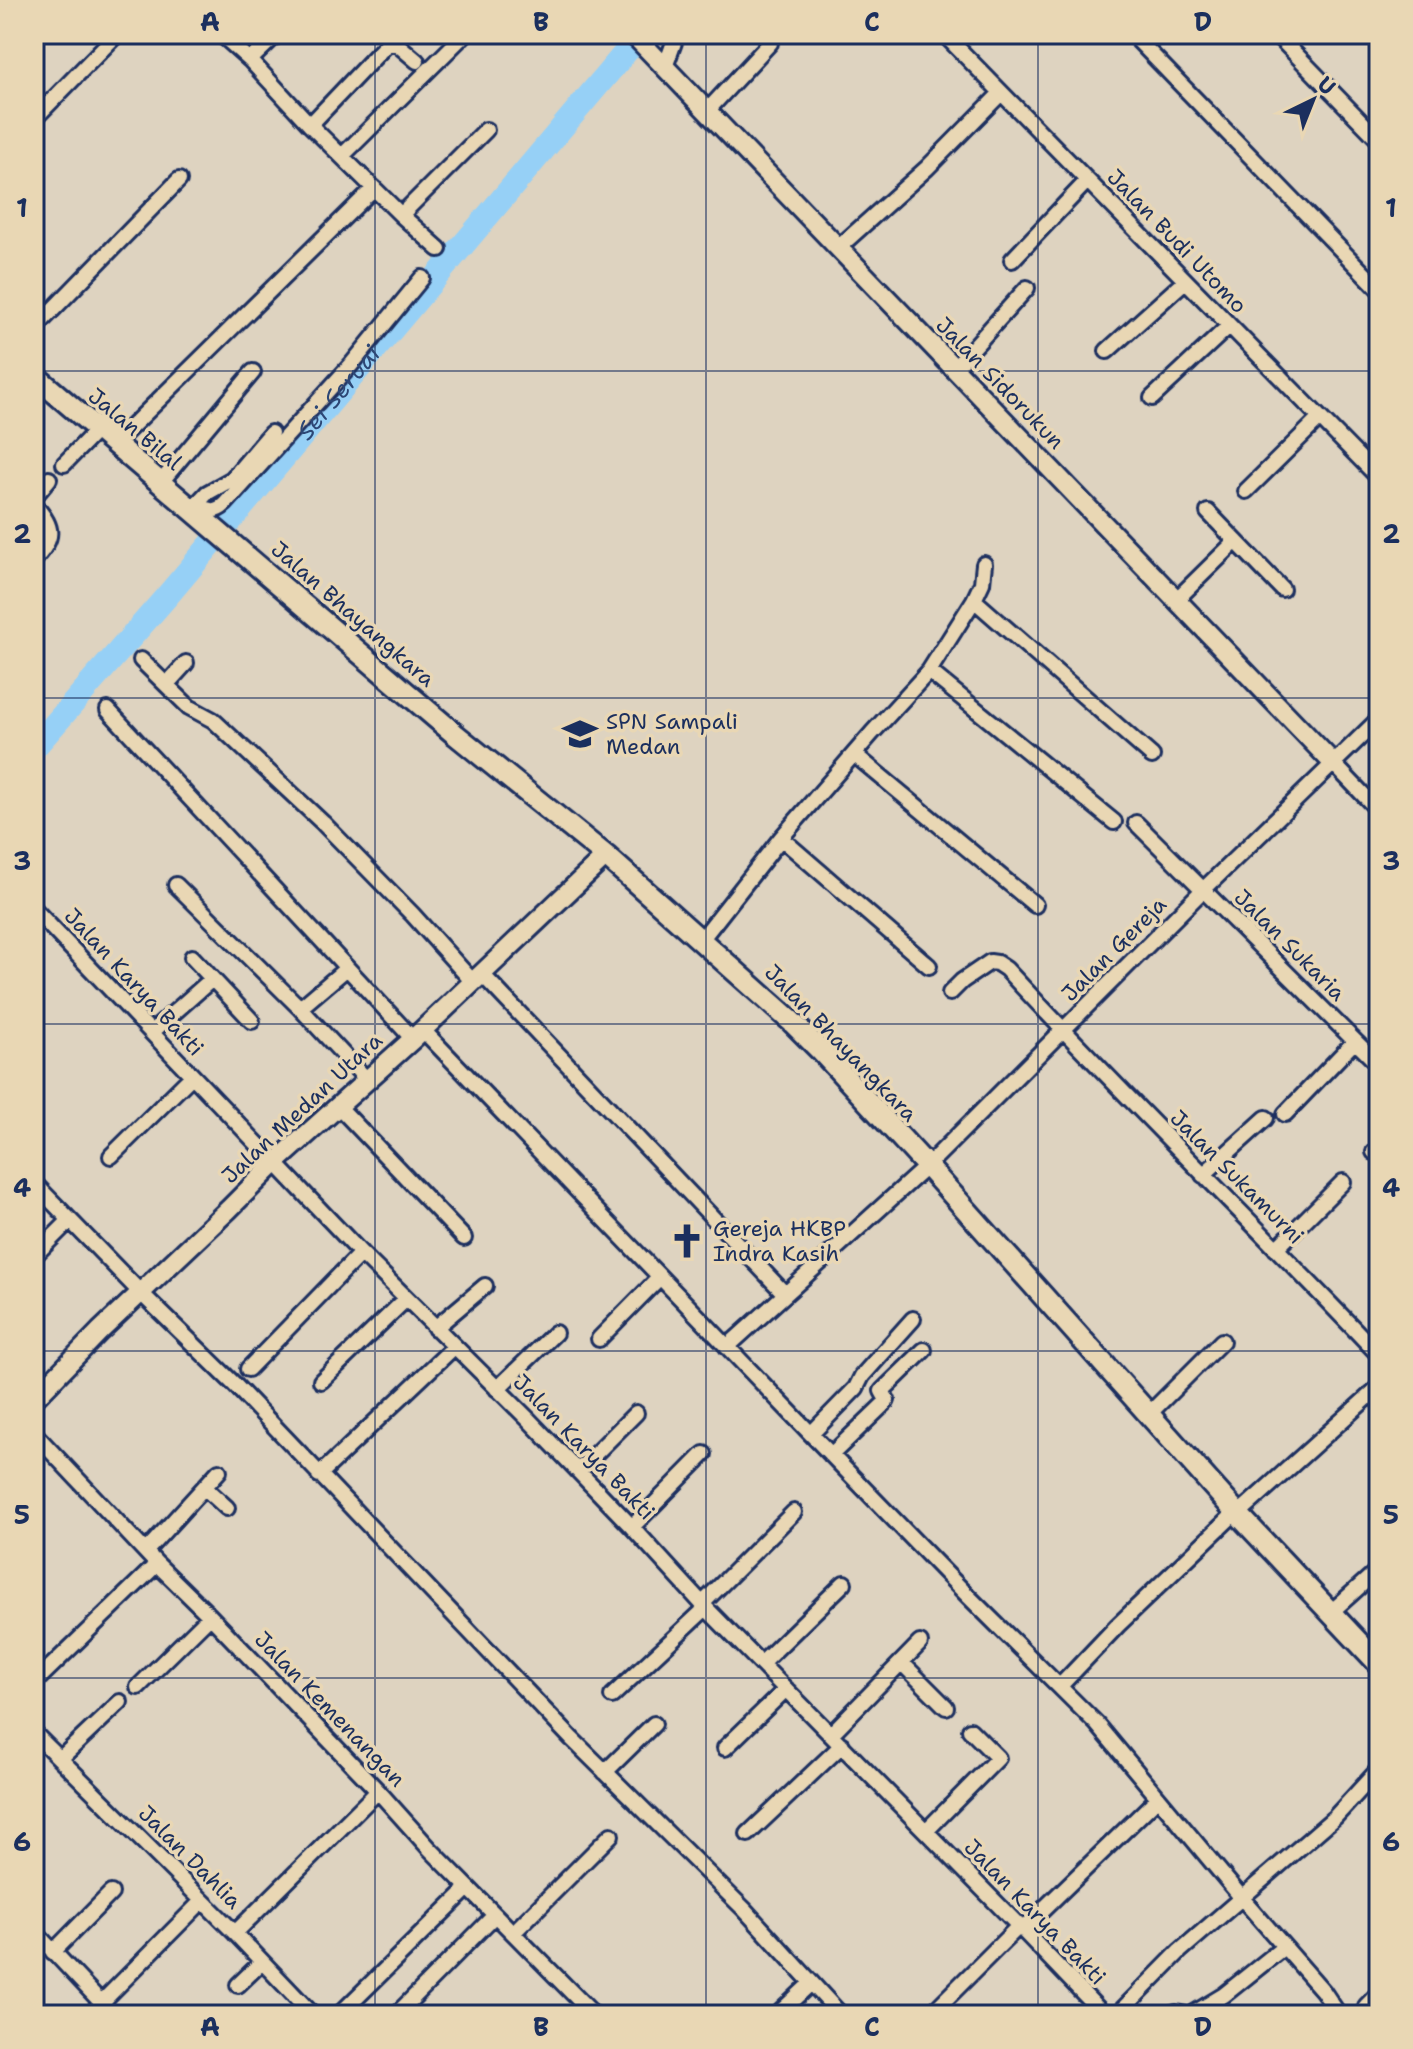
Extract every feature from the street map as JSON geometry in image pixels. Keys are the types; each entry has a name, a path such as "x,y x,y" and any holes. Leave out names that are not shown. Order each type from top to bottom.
{"main road":[{"name":"Jalan Bilal","path":"34,375 198,512"},
{"name":"Jalan Bhayangkara","path":"198,512 456,735 606,856 751,984 821,1051 1237,1513 1379,1664"}],"street":[{"path":"34,119 117,34"},
{"path":"221,34 401,215 439,249"},
{"path":"250,60 277,34"},
{"path":"342,156 465,34"},
{"name":"Jalan Sidorukun","path":"633,34 1333,763"},
{"path":"662,64 677,34"},
{"name":"Jalan Budi Utomo","path":"944,34 1379,478"},
{"path":"1132,34 1379,289"},
{"path":"1276,34 1379,140"},
{"path":"707,111 770,43"},
{"path":"310,125 387,44 397,44 417,61"},
{"path":"838,248 927,168 1001,93"},
{"path":"401,215 486,130"},
{"path":"34,329 179,180"},
{"path":"1012,260 1087,181"},
{"path":"115,443 374,188"},
{"path":"271,433 232,479 207,493 198,512 220,509 225,504 351,365 422,278"},
{"path":"1107,351 1185,281"},
{"path":"954,369 1027,288"},
{"path":"1152,398 1229,326"},
{"path":"161,482 253,372"},
{"path":"1246,491 1320,418"},
{"path":"64,464 98,429"},
{"path":"34,497 49,479"},
{"path":"34,505 45,516 50,530 47,544 34,560"},
{"path":"1208,512 1282,589"},
{"path":"1177,599 1236,541"},
{"path":"701,940 781,838 929,671 974,600 982,583 984,564"},
{"path":"974,600 1152,756"},
{"path":"141,660 189,707 213,720 323,823 785,1294"},
{"path":"167,684 186,663"},
{"path":"929,671 1114,822"},
{"path":"108,710 347,968 418,1034 660,1277 969,1597 1097,1724 1323,1991 1339,2015"},
{"name":"Jalan Gereja","path":"727,1347 927,1166 1379,719"},
{"path":"854,754 1035,905"},
{"path":"1333,763 1379,811"},
{"name":"Jalan Sukaria","path":"1136,823 1379,1065"},
{"path":"781,838 929,966"},
{"name":"Jalan Medan Utara","path":"34,1399 275,1163 418,1034 606,856"},
{"path":"176,885 300,1008 367,1080"},
{"name":"Jalan Karya Bakti","path":"34,909 361,1253 578,1471 704,1606 1104,2015"},
{"path":"192,957 252,1021"},
{"name":"Jalan Sukamurni","path":"950,993 985,964 997,963 1006,969 1063,1032 1379,1355"},
{"path":"300,1008 347,968"},
{"path":"152,1032 212,979"},
{"path":"1285,1114 1355,1041"},
{"path":"111,1156 192,1076"},
{"path":"338,1106 464,1238"},
{"path":"1203,1175 1266,1118"},
{"path":"1276,1249 1343,1182"},
{"path":"34,1183 234,1384 605,1772 744,1909 841,2015"},
{"path":"34,1256 70,1220"},
{"path":"248,1369 361,1253"},
{"path":"599,1339 660,1277"},
{"path":"435,1328 485,1286"},
{"path":"321,1381 406,1299"},
{"path":"811,1434 856,1388 862,1376 913,1319"},
{"path":"497,1389 555,1333"},
{"path":"1149,1414 1222,1341"},
{"path":"319,1475 454,1347"},
{"path":"831,1455 886,1402 882,1391 924,1350"},
{"path":"1060,1686 1118,1625 1237,1513 1379,1387"},
{"path":"578,1471 636,1413"},
{"name":"Jalan Kemenangan","path":"34,1433 429,1848 594,2015"},
{"path":"632,1527 704,1454"},
{"path":"146,1551 219,1471"},
{"path":"205,1488 227,1508"},
{"path":"612,1696 794,1512"},
{"path":"34,1683 157,1564"},
{"path":"1330,1613 1379,1569"},
{"path":"761,1664 844,1583"},
{"path":"138,1687 210,1616"},
{"path":"748,1834 836,1740 920,1643"},
{"path":"901,1662 946,1707"},
{"path":"725,1748 786,1689"},
{"path":"61,1758 120,1702"},
{"path":"605,1772 654,1724"},
{"path":"926,1831 998,1758 970,1730"},
{"name":"Jalan Dahlia","path":"34,1733 313,2015"},
{"path":"1117,2015 1180,1951 1335,1817 1379,1769"},
{"path":"235,1933 378,1791"},
{"path":"930,2015 1158,1798"},
{"path":"513,1933 611,1835"},
{"path":"339,2015 468,1888"},
{"path":"53,1952 111,1893"},
{"path":"101,2003 202,1901"},
{"path":"396,2015 495,1915"},
{"path":"35,1935 113,2015"},
{"path":"1170,2015 1189,2015 1224,1995 1284,1947"},
{"path":"238,1985 262,1962"},
{"path":"777,2015 811,1983"},
{"path":"1366,2006 1379,1993"}],"waterway":[{"name":"Sei Seruai","path":"34,748 168,595 641,34"}],"place":[{"name":"SPN Sampali Medan","path":"580,734"},
{"name":"Gereja HKBP Indra Kasih","path":"687,1241"}]}
